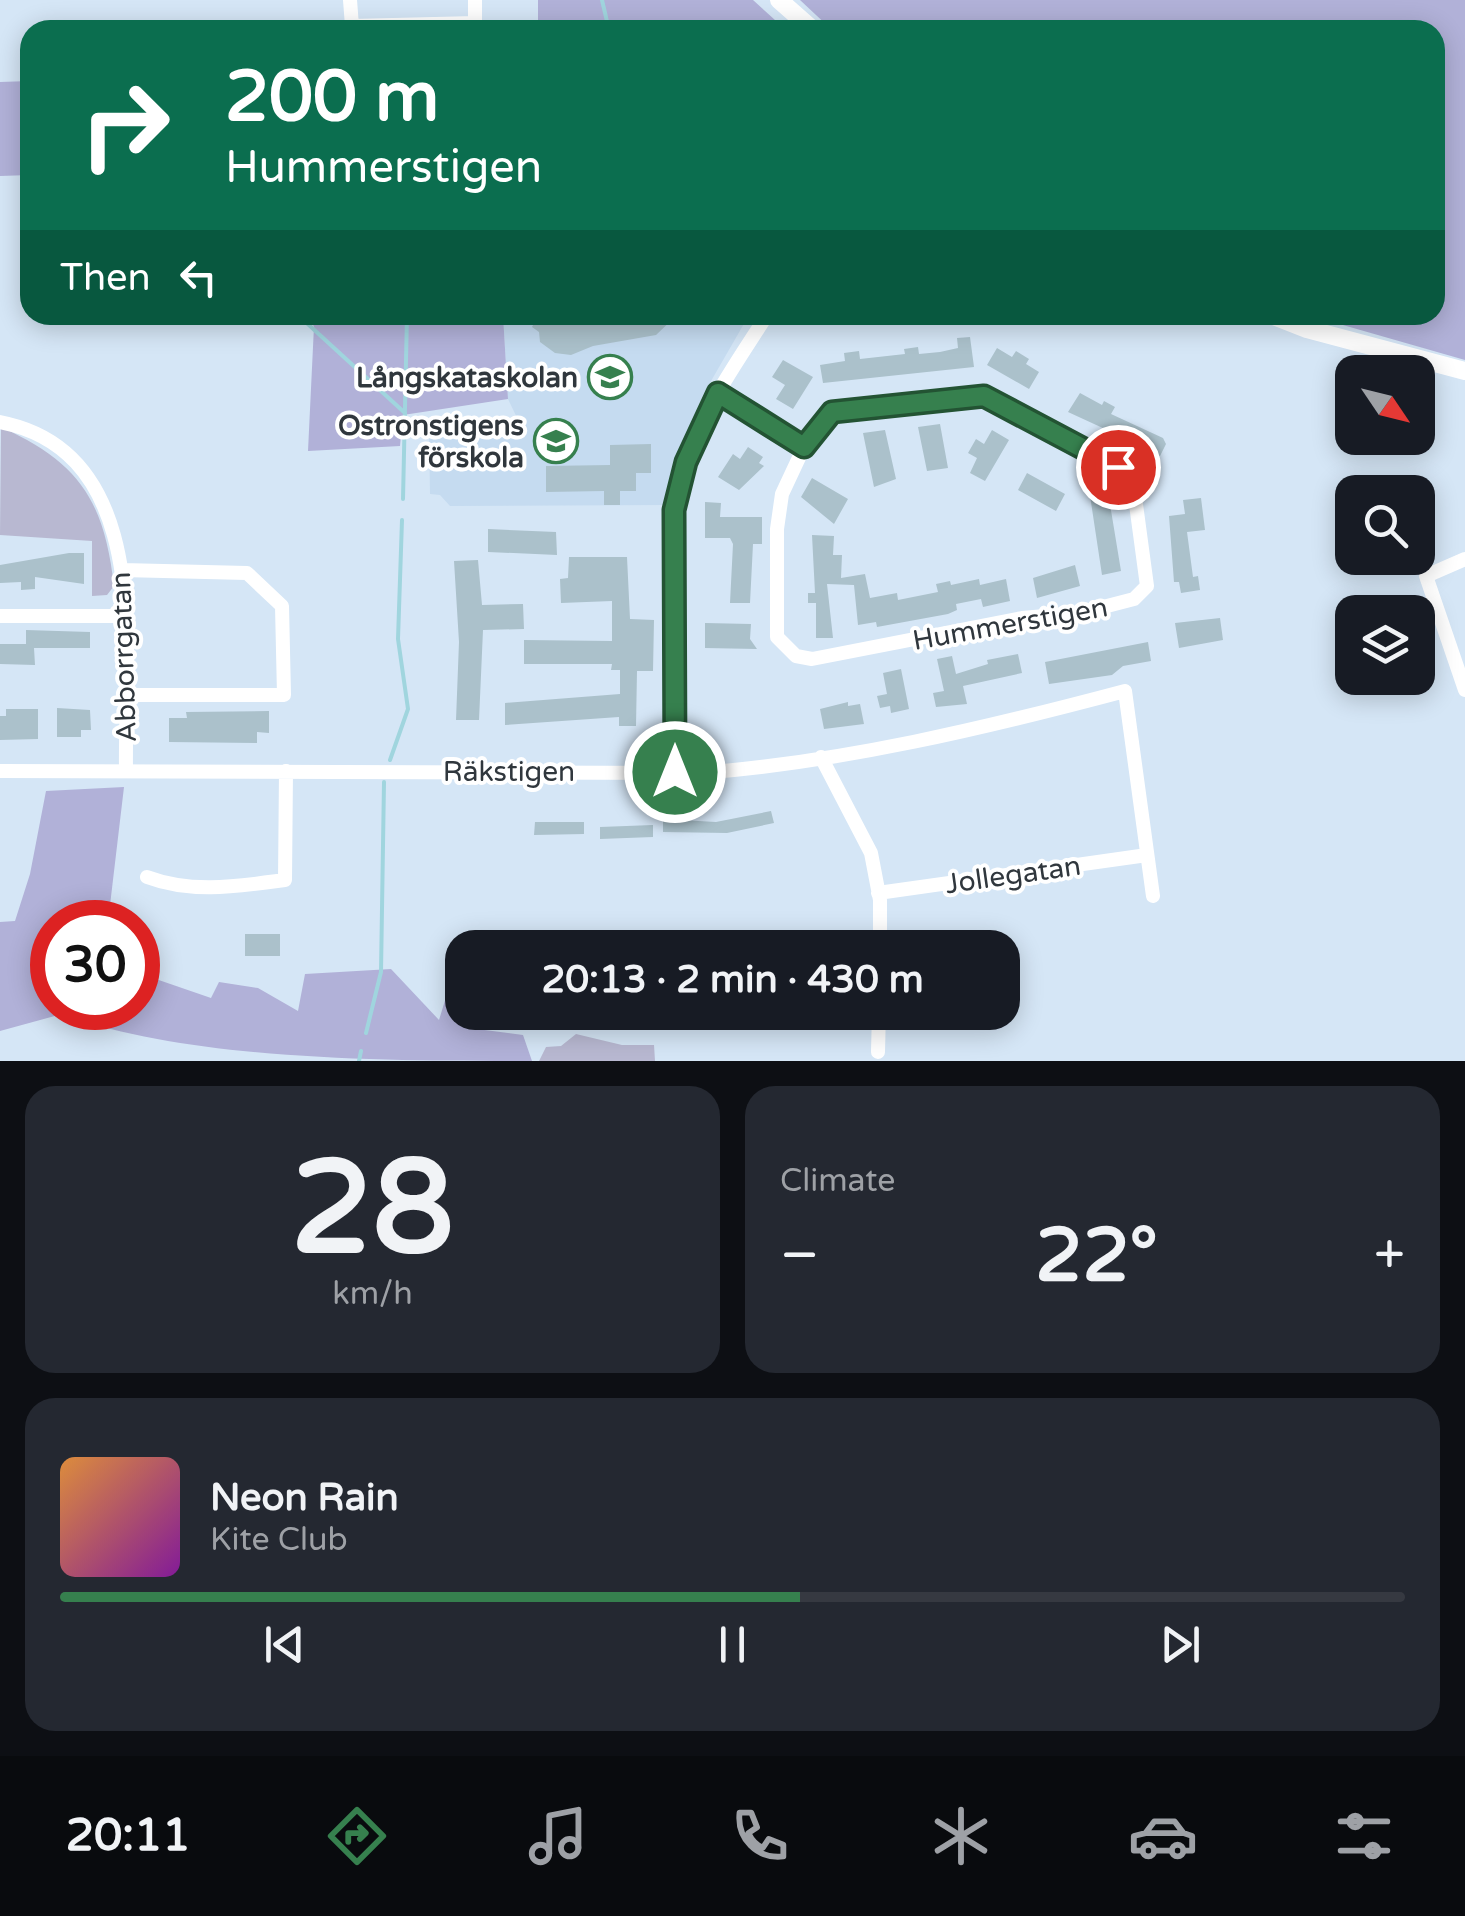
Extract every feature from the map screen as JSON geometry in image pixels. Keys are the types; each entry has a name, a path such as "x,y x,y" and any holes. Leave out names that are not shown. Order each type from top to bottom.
{"street":[{"path":"780,0 802,20"},
{"path":"675,772 674,510 686,462 718,393 761,325"},
{"path":"1295,325 1465,371"},
{"path":"718,393 804,447"},
{"name":"Hummerstigen","path":"984,396 1118,467 1133,482 1148,586 1134,599 1080,613 1022,618 812,660 796,656 777,638 776,529 782,494 804,447 832,412 984,396"},
{"name":"Abborrgatan","path":"0,422 44,440 82,471 107,505 122,570 126,770"},
{"path":"1465,559 1426,576 1465,690"},
{"path":"122,570 247,573 282,606 284,696 125,695"},
{"path":"0,616 125,616"},
{"name":"Räkstigen","path":"0,771 675,772 763,768 1124,691 1147,855"},
{"path":"822,758 871,854 879,930"},
{"path":"147,877 168,885 227,888 285,880 286,771"},
{"path":"1147,855 1154,896"},
{"name":"Jollegatan","path":"878,892 1147,855"},
{"path":"878,1052 879,1030"}],"shaded area":[{"path":"538,0 753,0 775,20 538,20"},
{"path":"800,0 1465,0 1465,360 1343,325 1445,325 1445,20 821,20"},
{"path":"20,81 20,175 0,176 0,82"},
{"name":"Ostronstigens förskola","path":"504,325 743,325 703,395 680,451 669,505 450,506 440,495 430,494 429,432 519,422 508,399"},
{"path":"504,325 508,399 403,415 400,446 308,451 314,326"},
{"path":"1,427 51,455 83,488 95,508 110,556 114,586 107,595 92,596 92,541 0,535"},
{"path":"124,787 111,900 30,900 30,1023 0,1031 0,922 15,921 30,874 46,791"},
{"path":"391,969 439,1020 445,1000 445,1030 523,1035 532,1061 355,1059 229,1050 113,1030 160,1030 160,980 211,998 219,982 258,988 298,1011 305,974"},
{"path":"576,1034 622,1045 654,1045 655,1061 539,1061 546,1047 561,1046"}],"building":[{"path":"666,325 656,335 593,346 571,355 555,353 540,342 539,332 532,327"},
{"path":"970,337 974,367 823,383 820,365 845,361 844,353 859,351 860,359 905,354 904,349 918,347 919,354 940,352 958,348 957,338"},
{"path":"997,348 1012,357 1016,351 1029,359 1026,364 1039,372 1029,389 987,365"},
{"path":"783,360 813,377 793,409 776,399 785,385 772,377"},
{"path":"1080,393 1102,405 1104,401 1115,407 1111,414 1163,438 1166,444 1160,456 1142,450 1140,454 1115,440 1118,435 1068,412"},
{"path":"940,424 948,468 927,471 918,427"},
{"path":"885,430 896,479 874,487 863,433"},
{"path":"992,430 1009,440 985,481 970,473 977,458 968,453 976,439 984,444"},
{"path":"651,444 651,473 636,473 636,491 620,491 620,505 604,505 604,491 546,492 546,466 610,465 610,445"},
{"path":"748,447 763,457 759,463 764,466 739,490 718,477 733,454 740,459"},
{"path":"1027,473 1065,494 1056,511 1018,490"},
{"path":"812,478 848,499 834,524 801,497"},
{"path":"1107,486 1121,571 1102,575 1089,489"},
{"path":"1201,498 1205,530 1187,532 1193,577 1198,576 1200,590 1181,593 1179,582 1174,582 1169,516 1185,514 1183,500"},
{"path":"705,502 721,503 720,517 762,517 762,544 753,544 750,603 730,603 733,544 730,538 705,538"},
{"path":"488,529 556,532 557,555 488,552"},
{"path":"812,535 834,536 833,555 842,555 841,578 865,574 870,598 897,593 898,600 938,592 936,584 950,581 951,585 979,579 980,585 1006,579 1010,601 983,607 981,599 956,604 957,610 948,614 877,627 876,622 858,625 854,585 827,584 833,638 816,638 816,603 808,603 808,593 815,593"},
{"path":"84,553 84,584 35,577 35,589 21,590 21,582 0,583 0,565"},
{"path":"569,557 627,557 630,619 654,620 653,671 637,671 636,726 619,726 619,717 505,725 505,703 620,694 620,670 611,670 612,664 524,664 524,640 612,641 612,601 561,603 560,579 568,578"},
{"path":"478,560 482,605 523,604 524,629 483,630 479,720 456,720 459,642 454,561"},
{"path":"1075,565 1080,586 1037,598 1033,578"},
{"path":"1220,618 1223,640 1179,648 1175,623"},
{"path":"705,623 751,624 750,639 757,649 705,648"},
{"path":"26,630 90,632 90,648 34,648 35,665 0,664 0,644 26,644"},
{"path":"1148,642 1151,661 1123,666 1112,675 1049,684 1045,662"},
{"path":"1018,654 1022,673 963,686 967,704 936,707 933,693 944,691 937,659 952,656 956,674 988,664 987,660"},
{"path":"901,669 909,709 891,713 890,706 880,708 877,696 887,694 883,673"},
{"path":"848,702 848,706 860,704 864,724 824,729 820,709"},
{"path":"57,708 90,710 91,730 81,730 81,737 57,737"},
{"path":"6,709 38,709 38,739 0,740 0,716 6,716"},
{"path":"269,711 269,733 257,732 257,743 169,742 169,718 187,718 186,712"},
{"path":"771,811 774,823 727,833 663,832 663,819 716,822"},
{"path":"535,822 584,822 584,834 534,835"},
{"path":"653,825 653,837 600,839 600,827"},
{"path":"245,934 280,934 280,956 245,956"}],"waterway":[{"path":"602,0 607,20"},
{"path":"309,325 405,413"},
{"path":"403,499 407,325"},
{"path":"390,760 408,709 398,639 402,520"},
{"path":"366,1033 381,972 384,782"},
{"path":"359,1061 361,1051"}],"place":[{"name":"Långskataskolan","path":"610,377"},
{"name":"Ostronstigens förskola","path":"556,441"}],"route":[{"path":"675,772 674,510 686,462 718,393 804,447 832,412 984,396 1118,467"}]}
